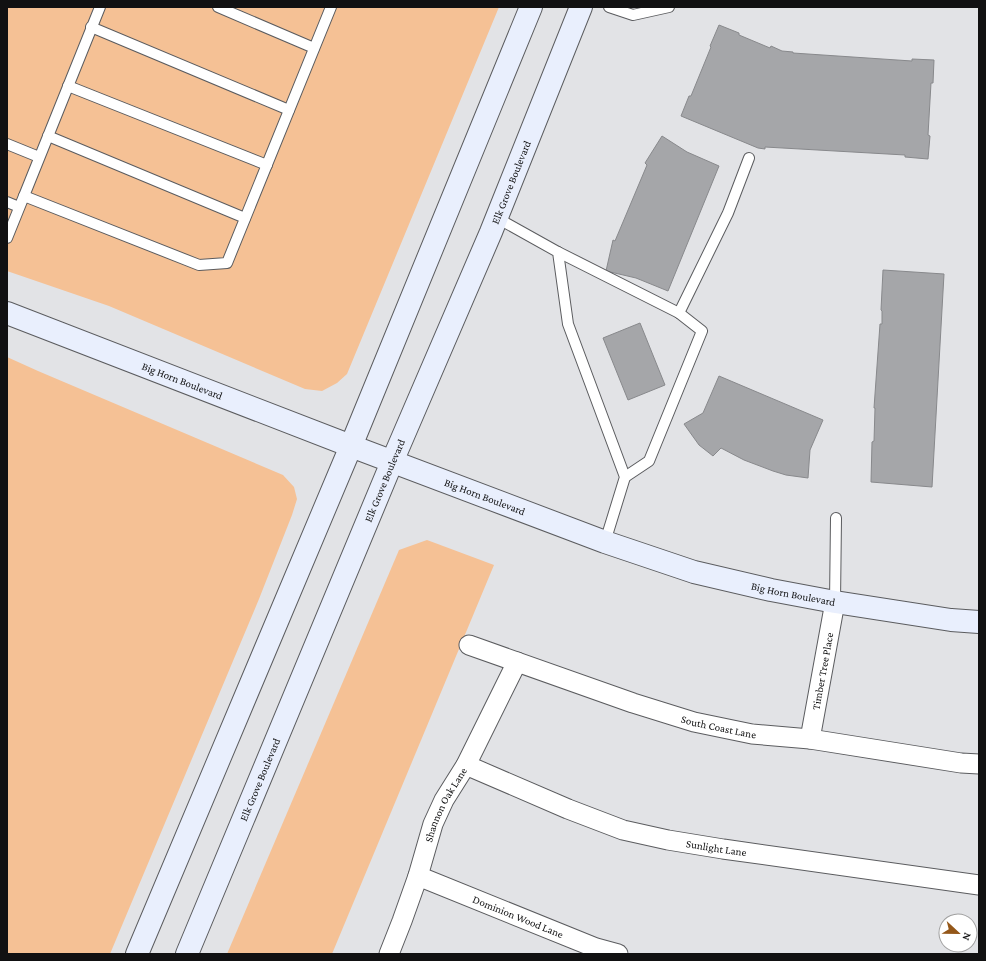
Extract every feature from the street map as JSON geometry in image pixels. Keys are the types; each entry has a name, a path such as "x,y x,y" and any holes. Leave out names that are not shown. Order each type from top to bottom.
{"main road":[{"path":"137,954 351,446 531,7"},
{"name":"Elk Grove Boulevard","path":"187,954 392,462 497,218 581,7"},
{"name":"Big Horn Boulevard","path":"7,313 392,462 605,542 694,572 771,590 835,602 951,620 979,622"}],"street":[{"name":"Timber Tree Place","path":"810,739 835,602"},
{"name":"South Coast Lane","path":"469,645 633,704 694,722 752,734 810,739 961,763 979,764"},
{"name":"Shannon Oak Lane","path":"389,954 418,876 433,824 444,800 466,764 517,662"},
{"name":"Sunlight Lane","path":"466,764 568,809 623,830 723,850 979,885"},
{"name":"Dominion Wood Lane","path":"418,876 596,948 618,954"}],"lane":[{"path":"7,238 100,7"},
{"path":"218,7 314,48"},
{"path":"24,196 200,265 227,263 331,7"},
{"path":"609,7 633,16 669,7"},
{"path":"91,27 289,110"},
{"path":"68,86 267,165"},
{"path":"48,136 245,218"},
{"path":"7,144 39,157"},
{"path":"679,313 728,213 749,158"},
{"path":"7,202 19,207"},
{"path":"497,218 558,252 679,313 702,330 649,461 625,477"},
{"path":"558,252 568,324 625,477 605,542"},
{"path":"835,602 836,518"}],"shaded area":[{"path":"7,7 499,7 347,374 337,383 322,391 305,389 109,306 7,271"},
{"path":"7,357 283,475 294,487 297,499 259,599 110,954 7,954"},
{"path":"427,540 494,565 332,954 227,954 399,550"}],"building":[{"path":"719,25 770,48 771,46 782,51 793,53 912,61 912,59 934,60 933,83 931,83 928,159 905,157 905,155 765,147 765,149 758,148 681,116 689,96 691,96"},
{"path":"662,136 687,152 719,166 668,291 636,278 606,271 613,240 615,241 647,165 645,163"},
{"path":"883,270 944,274 932,487 871,482 872,442 874,441 874,408 880,324 882,324 881,310"},
{"path":"640,323 665,385 628,400 603,338"},
{"path":"719,376 823,420 810,450 808,478 786,475 773,471 744,460 721,448 713,456 699,445 684,424 703,413"}]}
